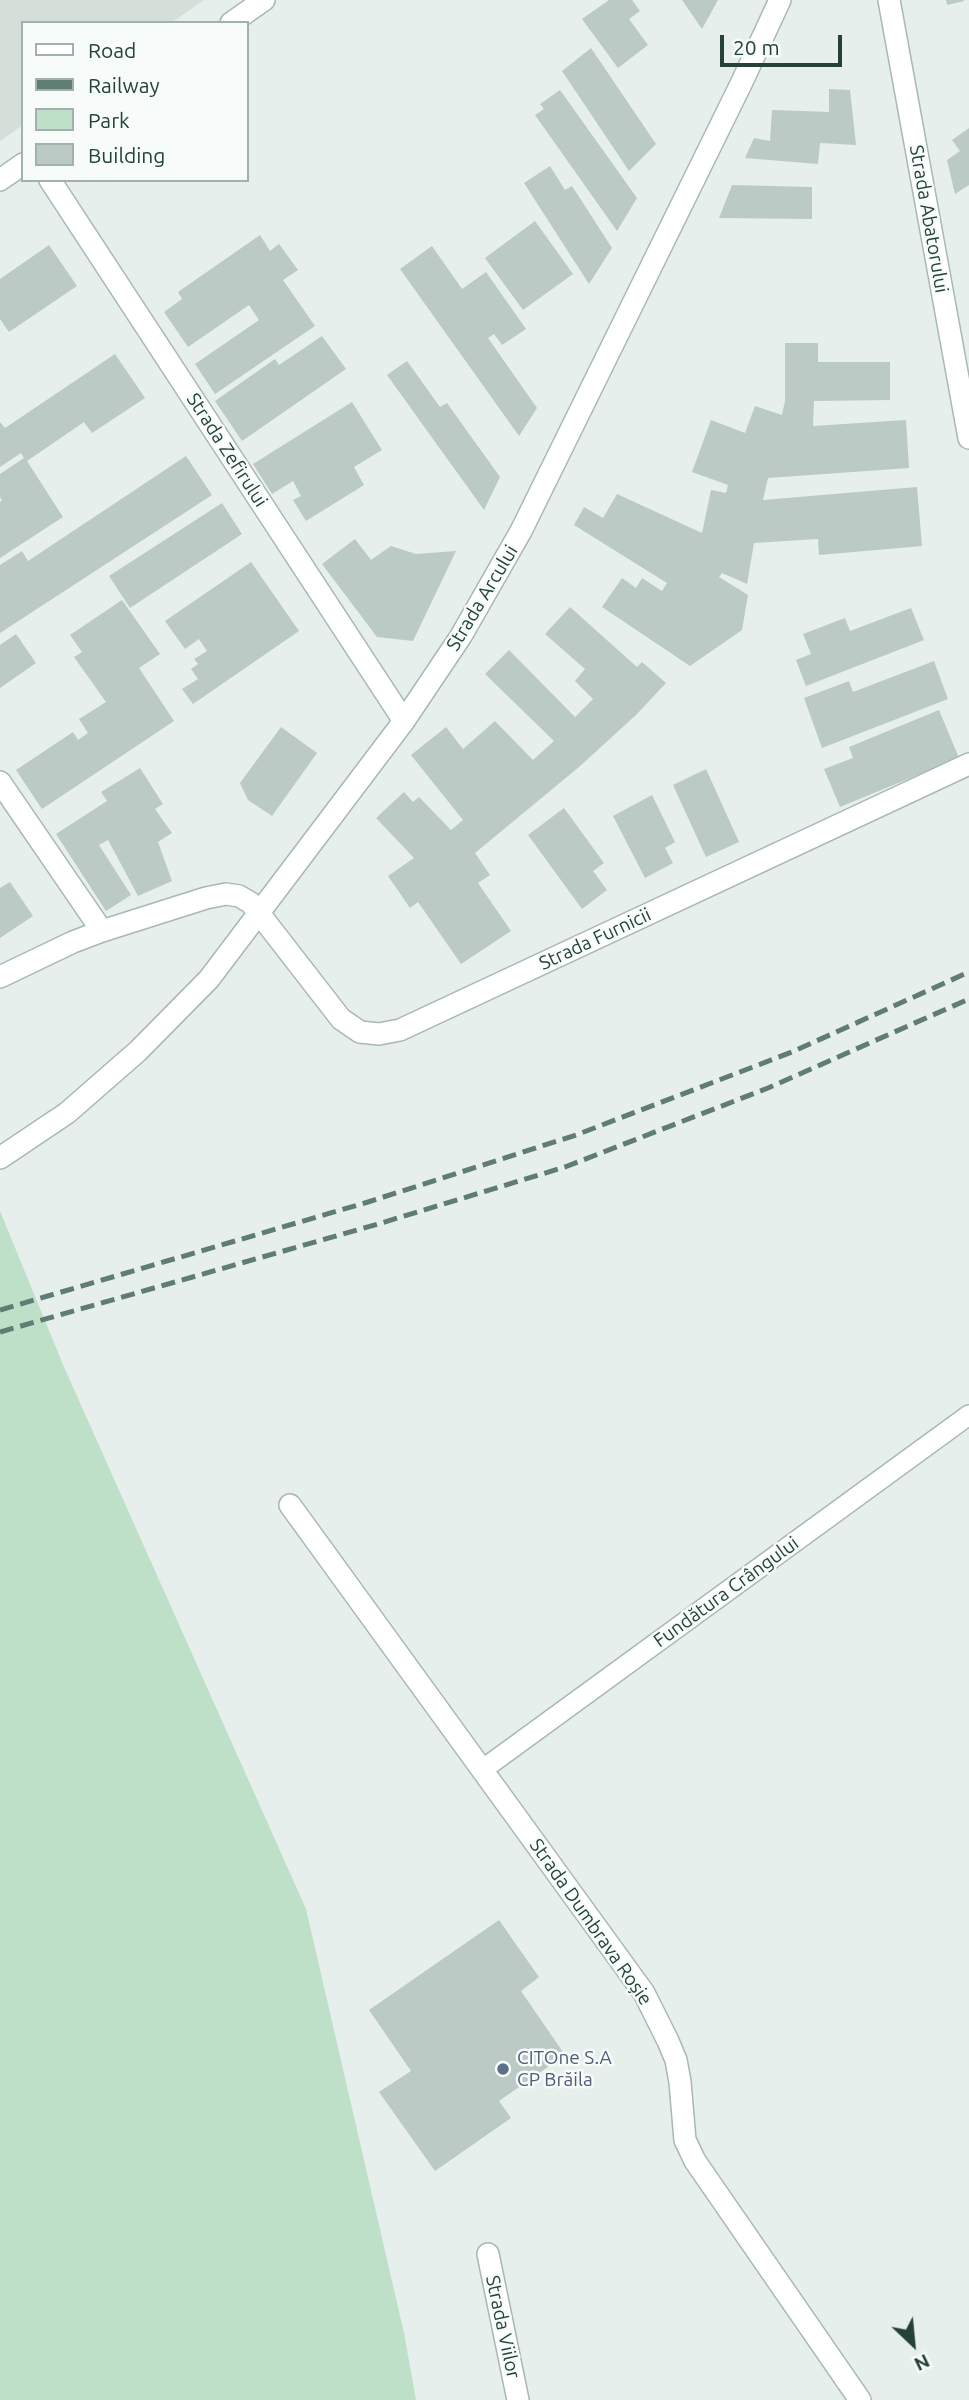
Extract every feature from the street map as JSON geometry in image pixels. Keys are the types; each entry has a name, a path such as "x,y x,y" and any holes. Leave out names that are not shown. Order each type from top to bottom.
{"street":[{"path":"234,21 264,0"},
{"name":"Strada Arcului","path":"0,1158 66,1113 138,1051 209,979 404,721 461,636 521,531 780,0"},
{"name":"Strada Abatorului","path":"889,0 969,438"},
{"path":"0,180 21,165"},
{"name":"Strada Zefirului","path":"51,182 404,721"},
{"name":"Strada Furnicii","path":"260,913 341,1019 360,1032 380,1034 400,1030 969,764"},
{"path":"0,782 102,931"},
{"path":"0,977 73,942 206,898 226,894 239,896 251,903 260,913"},
{"name":"Strada Dumbrava Roșie","path":"290,1505 644,1993 676,2060 685,2140 695,2161 860,2400"},
{"name":"Strada Viilor","path":"488,2254 518,2400"}],"lane":[{"name":"Fundătura Crângului","path":"482,1770 969,1415"}],"shaded area":[{"path":"0,0 204,0 174,21 21,21 21,126 0,141"}],"green space":[{"path":"0,1211 64,1367 306,1909 404,2333 416,2400 0,2400"}],"building":[{"path":"609,0 632,0 640,11 629,19 648,45 618,68 582,19"},
{"path":"682,0 718,0 702,29"},
{"path":"946,0 964,0 964,1 947,5"},
{"path":"591,48 656,144 629,171 562,71"},
{"path":"829,89 850,90 856,145 820,143 818,164 745,158 754,138 770,141 772,110 829,112"},
{"path":"560,90 637,198 617,231 535,115 544,109 540,104"},
{"path":"969,128 969,185 955,194 947,160 960,151 952,140"},
{"path":"550,166 565,190 572,186 612,248 589,284 524,183"},
{"path":"732,185 812,187 812,219 719,218"},
{"path":"535,221 573,274 523,310 485,258"},
{"path":"260,235 270,251 279,244 298,270 283,280 315,326 215,394 195,364 259,320 249,305 188,347 164,312 182,299 178,292"},
{"path":"49,245 77,286 9,332 0,319 0,279"},
{"path":"432,246 462,289 486,272 526,329 502,345 494,334 488,338 537,408 519,436 400,269"},
{"path":"322,336 346,369 242,441 215,401 275,359 279,365"},
{"path":"785,343 818,343 818,362 890,362 890,400 814,401 813,426 906,420 909,468 768,478 763,500 917,487 922,546 819,555 818,539 754,543 747,584 722,573 719,577 748,595 742,630 690,666 602,607 622,578 636,588 642,578 662,591 667,583 574,525 584,507 603,518 617,494 702,533 711,490 726,493 728,485 692,472 711,420 745,433 755,406 782,415 785,401"},
{"path":"115,354 145,398 92,433 84,422 27,461 63,517 0,558 0,474 24,458 21,453 0,467 0,422 5,428"},
{"path":"407,361 440,407 447,403 500,477 484,510 387,375"},
{"path":"352,402 382,450 354,467 364,485 306,521 293,500 301,496 293,481 272,494 253,464"},
{"path":"186,456 212,495 0,633 0,565 22,551 28,561"},
{"path":"222,503 242,534 130,608 109,576"},
{"path":"355,539 371,560 391,546 416,554 456,551 413,641 377,637 322,564"},
{"path":"251,562 299,631 193,704 182,689 198,679 191,669 198,664 194,659 207,651 199,639 185,649 165,621"},
{"path":"122,600 160,654 139,668 174,721 42,809 16,770 73,732 78,740 88,733 79,719 106,702 74,657 82,652 70,635"},
{"path":"570,607 637,667 642,662 666,683 636,715 579,767 475,853 490,875 478,883 511,931 461,964 418,902 410,908 388,876 414,858 376,818 404,792 413,802 419,797 451,830 463,820 411,755 446,727 463,749 495,721 533,760 554,741 485,674 509,650 575,717 593,699 575,681 585,669 545,634"},
{"path":"911,608 924,640 806,686 796,660 811,654 803,634 845,618 850,631"},
{"path":"16,634 36,663 0,688 0,645"},
{"path":"934,661 948,699 822,748 804,698 849,681 853,692"},
{"path":"939,710 959,758 840,807 824,769 853,758 849,747"},
{"path":"281,727 317,753 272,816 248,800 240,783"},
{"path":"140,768 163,804 155,809 172,833 158,842 172,881 138,896 108,840 99,845 131,895 106,911 56,834 107,801 101,792"},
{"path":"706,769 739,842 706,857 673,785"},
{"path":"652,795 675,842 665,848 673,863 645,878 613,816"},
{"path":"564,808 604,863 593,871 607,890 582,909 528,835"},
{"path":"10,882 33,916 0,938 0,888"},
{"path":"499,1920 539,1977 521,1991 565,2055 499,2101 511,2118 435,2171 379,2092 411,2071 369,2010"}],"railway":[{"path":"0,1310 368,1202 576,1135 792,1052 969,972"},
{"path":"0,1332 378,1224 565,1167 768,1088 969,999"}],"place":[{"name":"CITOne S.A CP Brăila","path":"503,2069"}]}
